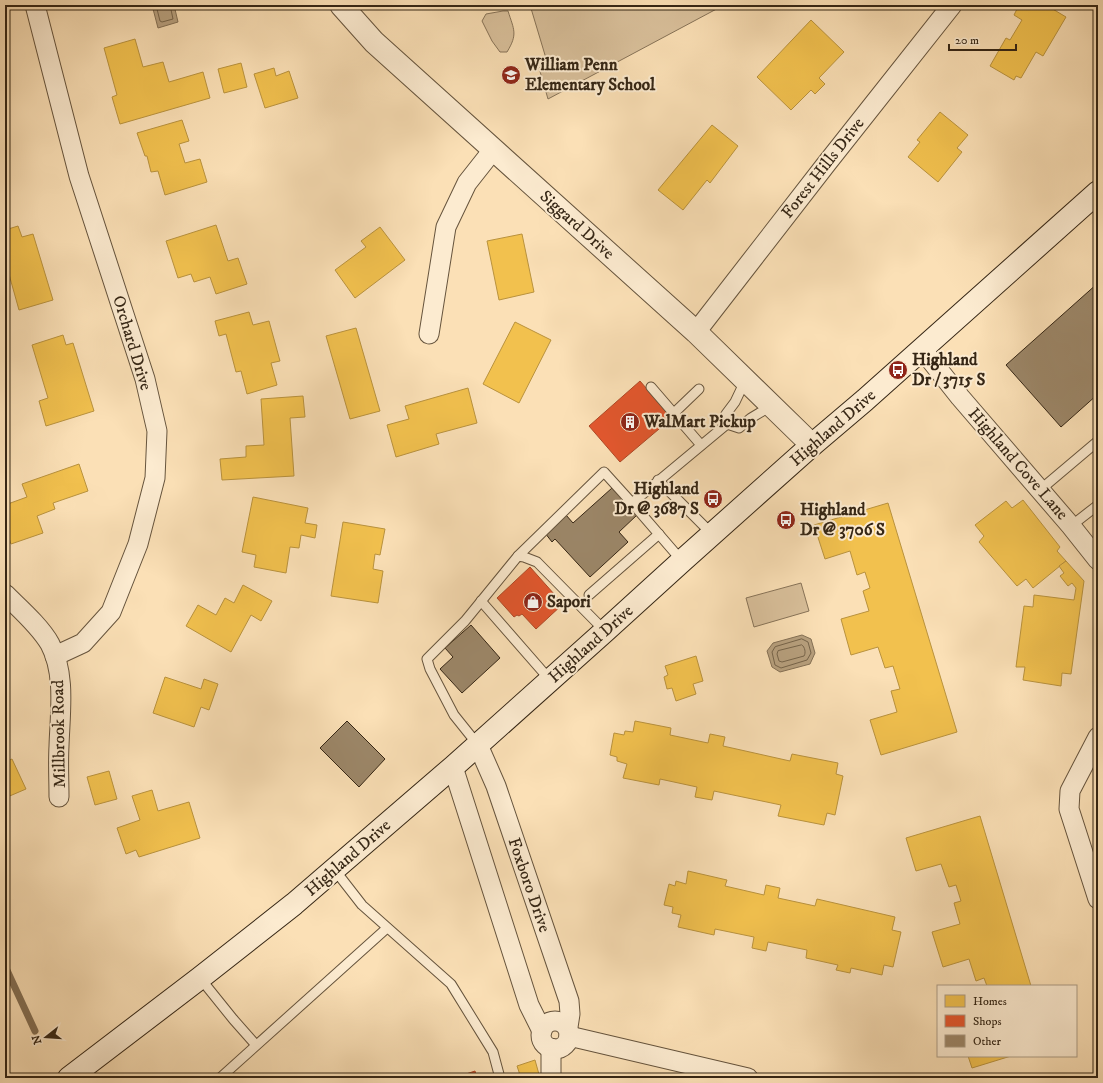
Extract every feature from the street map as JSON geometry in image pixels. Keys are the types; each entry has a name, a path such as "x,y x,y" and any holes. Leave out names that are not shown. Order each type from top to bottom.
{"main road":[{"name":"Siggard Drive","path":"341,5 374,42 696,332 812,445"},
{"name":"Highland Drive","path":"69,1078 134,1030 294,904 478,745 812,445 865,400 1098,192"}],"street":[{"name":"Orchard Drive","path":"35,5 79,176 145,379 157,431 155,478 138,544 111,612 83,643 55,656"},
{"name":"Forest Hills Drive","path":"696,332 952,5"},
{"path":"429,334 446,227 467,183 493,150"},
{"name":"Highland Cove Lane","path":"922,349 960,397 1071,526 1098,560"},
{"name":"Millbrook Road","path":"5,594 40,630 49,643 55,656 60,685 61,707 59,797"},
{"path":"1098,737 1070,791 1069,809 1088,857 1098,899"},
{"name":"Foxboro Drive","path":"478,745 496,786 568,1001 570,1014 569,1032"},
{"name":"Foxboro Drive","path":"452,767 529,1005 542,1031"},
{"path":"569,1032 568,1041 558,1049 551,1048 542,1040 542,1031 544,1026 551,1021 561,1022 569,1032 748,1078"},
{"path":"551,1048 551,1078"}],"lane":[{"path":"727,424 726,414 735,402 745,381"},
{"path":"651,387 702,445"},
{"path":"674,413 699,390"},
{"path":"727,424 739,428 751,418 771,406"},
{"path":"632,502 727,424"},
{"path":"1040,490 1098,440"},
{"path":"478,745 454,714 430,670 427,658 464,621 518,556 604,472 632,502 682,561"},
{"path":"658,480 713,535"},
{"path":"1071,526 1098,505"},
{"path":"589,595 659,534"},
{"path":"518,556 537,562 605,631"},
{"path":"481,601 550,680"},
{"path":"334,869 362,906 451,984 493,1052 500,1078"},
{"path":"220,1078 387,928"},
{"path":"200,978 256,1045"}],"shaded area":[{"path":"530,5 724,5 548,99 539,68 548,65"},
{"path":"508,11 514,32 513,41 507,52 500,52 492,41 482,21 486,14"},
{"path":"801,583 809,611 754,627 746,598"}],"water":[{"path":"152,5 174,5 178,22 158,28"},
{"path":"802,635 811,639 815,653 810,664 780,672 772,667 767,651 773,643"}],"building: Homes":[{"path":"1019,5 1046,5 1066,17 1043,56 1036,52 1021,78 1016,76 1014,80 990,66 1006,38 1010,40 1022,20 1014,15"},
{"path":"811,20 844,52 819,78 825,84 815,94 811,90 791,110 757,77"},
{"path":"135,39 143,67 163,62 169,82 203,72 210,98 120,124 112,97 117,95 104,48"},
{"path":"241,63 247,87 224,93 218,69"},
{"path":"274,68 276,76 289,71 298,98 265,108 254,74"},
{"path":"940,112 968,135 957,148 962,152 938,182 908,157 920,142 917,140"},
{"path":"182,120 189,141 179,144 185,163 200,159 207,182 165,195 158,171 151,172 147,156 145,156 137,133"},
{"path":"712,125 738,146 710,183 707,180 683,210 658,190"},
{"path":"5,139 9,153 5,154"},
{"path":"216,225 228,261 238,258 247,284 216,294 210,277 194,282 191,274 178,278 166,241"},
{"path":"18,226 22,237 33,234 53,300 19,310 5,260 5,230"},
{"path":"380,227 405,260 355,298 335,270 366,247 361,241"},
{"path":"522,234 534,292 499,300 487,241"},
{"path":"249,312 253,325 269,321 280,361 271,363 277,385 247,394 241,371 236,372 226,334 219,336 215,321"},
{"path":"515,322 551,340 519,403 483,384"},
{"path":"356,328 380,411 350,419 326,336"},
{"path":"63,335 66,345 73,343 94,411 46,426 39,401 48,398 32,345"},
{"path":"468,388 477,423 436,434 439,444 396,457 387,425 409,419 405,406"},
{"path":"303,396 305,417 290,418 294,476 222,480 220,459 246,457 246,446 264,445 261,399"},
{"path":"79,464 88,491 53,503 55,509 37,516 43,533 11,544 5,526 5,505 27,497 22,484"},
{"path":"253,497 308,508 305,523 317,525 315,538 301,535 299,548 290,547 286,573 254,567 256,555 242,552"},
{"path":"1023,500 1060,547 1057,551 1066,561 1033,588 1026,579 1017,586 979,542 984,536 975,525 1006,501 1012,508"},
{"path":"888,503 957,732 881,755 870,720 897,712 891,691 900,689 893,666 885,668 878,647 851,655 841,619 869,611 863,591 870,588 865,572 857,575 850,551 825,559 814,525"},
{"path":"343,522 385,529 380,555 375,554 373,569 383,571 378,603 331,596"},
{"path":"1066,561 1084,581 1071,674 1062,673 1061,686 1023,680 1025,667 1016,667 1024,606 1033,607 1034,595 1074,600 1076,588 1072,583 1068,586 1060,576 1064,573 1059,566"},
{"path":"243,585 272,601 261,621 251,615 231,652 186,626 198,605 216,615 225,598 234,603"},
{"path":"696,656 703,681 693,684 696,694 676,701 672,688 667,689 664,677 668,675 665,666"},
{"path":"165,677 201,689 204,679 218,684 209,710 201,707 194,727 153,713"},
{"path":"635,721 671,728 670,735 708,743 710,734 725,737 723,746 790,761 792,754 838,763 836,774 843,776 835,815 827,813 824,825 778,816 781,805 714,791 712,800 695,797 697,787 660,779 659,785 623,778 627,764 617,761 617,757 610,755 614,733 624,735 625,731 633,732"},
{"path":"12,759 26,789 5,798 5,762"},
{"path":"109,771 117,799 95,805 87,777"},
{"path":"152,790 158,811 189,802 200,838 139,857 136,850 126,854 117,828 140,820 132,796"},
{"path":"980,816 1031,985 987,985 984,978 976,981 969,959 943,967 932,932 960,924 954,903 961,901 956,885 949,887 941,864 916,871 906,838"},
{"path":"688,871 727,880 725,886 764,895 766,885 780,888 778,898 815,906 817,899 895,917 892,930 901,932 893,967 884,965 882,975 851,968 850,973 836,970 838,965 806,958 807,950 768,942 766,951 752,948 754,937 715,929 714,935 678,927 681,915 672,913 673,907 664,905 669,884 675,886 676,881 686,884"},
{"path":"968,1057 1008,1057 972,1068"},
{"path":"535,1060 540,1078 521,1078 517,1066"}],"building: Shops":[{"name":"WalMart Pickup","path":"640,381 672,418 620,462 589,426"},
{"path":"530,567 563,604 536,629 522,614 514,617 497,598"},
{"path":"475,1071 477,1078 454,1078"}],"building: Other":[{"path":"1098,283 1098,394 1061,427 1006,365"},
{"path":"612,488 637,515 619,532 628,542 590,577 555,539 552,542 545,533 566,515 573,523"},
{"path":"471,625 500,658 462,693 440,669 453,657 445,648"},
{"path":"347,721 385,759 359,787 320,748"}],"waterway":[{"path":"5,966 35,1031"}],"place":[{"name":"William Penn Elementary School","path":"511,75"},
{"name":"Highland Dr / 3715 S","path":"898,370"},
{"name":"WalMart Pickup","path":"630,422"},
{"name":"Highland Dr @ 3687 S","path":"713,499"},
{"name":"Highland Dr @ 3706 S","path":"786,520"},
{"name":"Sapori","path":"533,602"}]}
